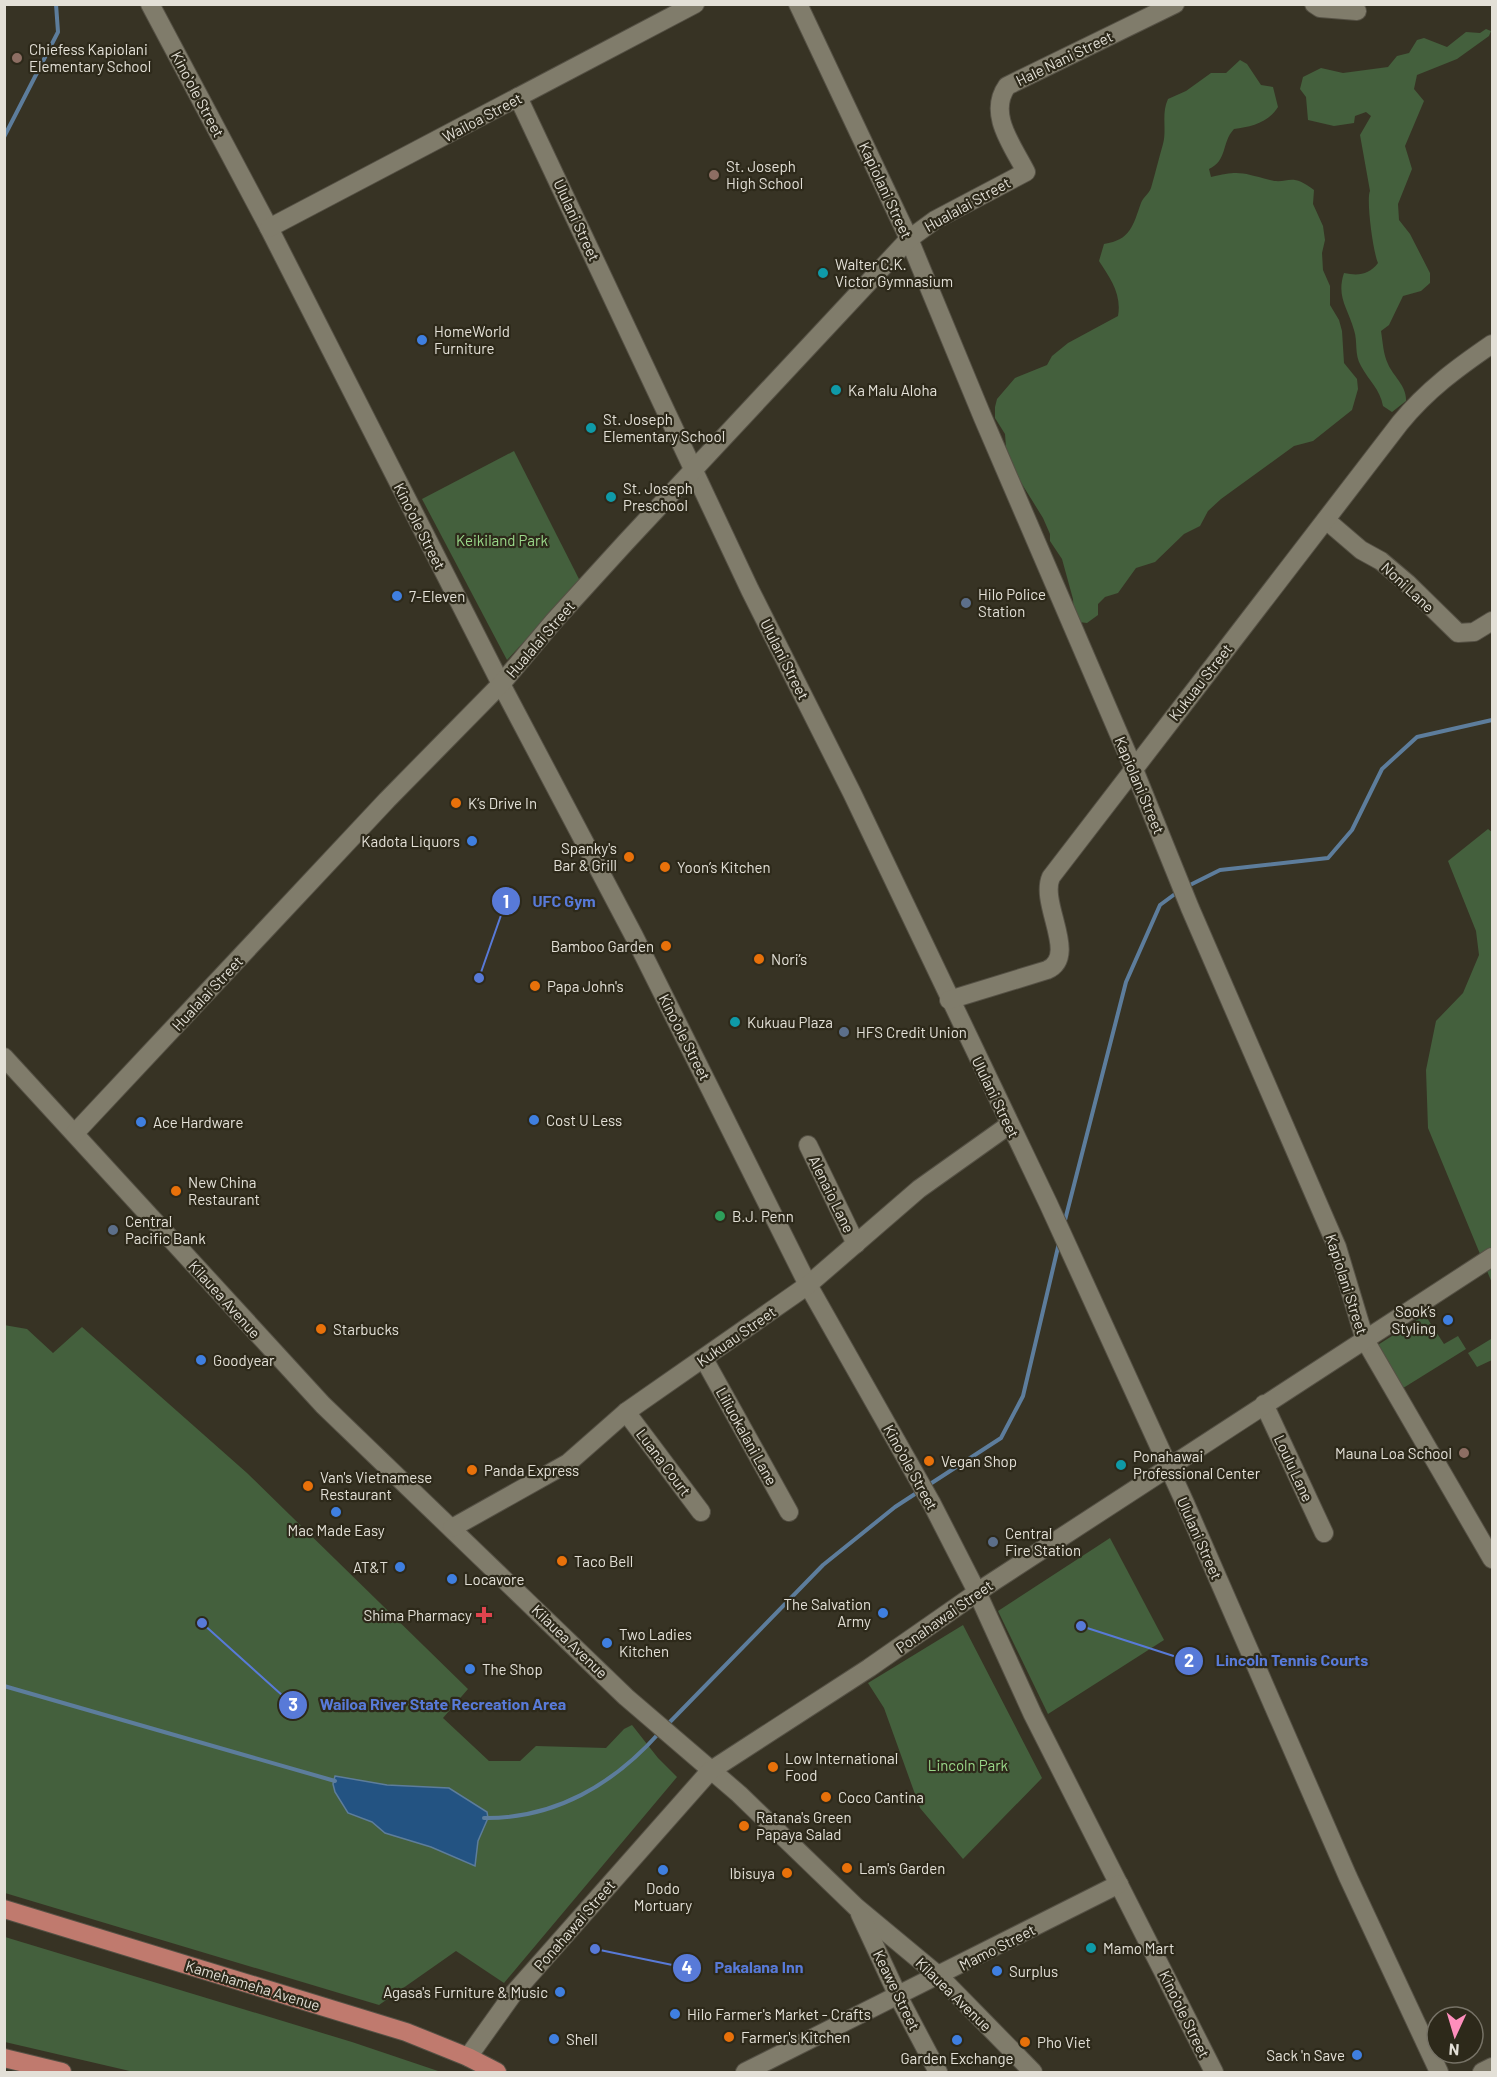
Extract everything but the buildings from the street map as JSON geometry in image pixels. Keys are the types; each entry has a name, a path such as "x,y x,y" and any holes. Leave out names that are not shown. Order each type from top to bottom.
{"main road":[{"name":"Kamehameha Avenue","path":"4,1909 394,2029 468,2057 497,2073"},
{"path":"4,2058 62,2073"}],"street":[{"name":"Kinoʻole Street","path":"150,4 269,228 501,684 634,936 808,1285 933,1504 977,1592 1033,1715 1214,2073"},
{"name":"Wailoa Street","path":"269,228 695,4"},
{"name":"Kapiolani Street","path":"798,4 909,239 987,429 1133,767 1190,908 1337,1247 1365,1340 1492,1559"},
{"name":"Hale Nani Street","path":"1026,172 998,112 999,102 1007,86 1175,4"},
{"path":"1314,4 1320,8 1357,11"},
{"name":"Ululani Street","path":"518,98 750,590 852,793 1048,1203 1072,1260 1169,1468 1348,1877 1439,2073"},
{"name":"Hualalai Street","path":"75,1133 387,800 501,684 554,621 694,468 909,239 935,220 1026,172"},
{"name":"Kukuau Street","path":"949,1000 1047,970 1056,964 1061,950 1048,897 1049,882 1133,767 1421,398 1447,374 1492,344"},
{"name":"Noni Lane","path":"1326,520 1361,550 1381,561 1407,583 1458,633 1474,632 1492,621"},
{"name":"Kilauea Avenue","path":"4,1057 298,1381 626,1697 739,1794 856,1907 939,1976 1033,2073"},
{"name":"Kukuau Street","path":"452,1528 567,1463 626,1412 808,1285 919,1189 1009,1125"},
{"name":"Alenaio Lane","path":"808,1145 856,1244"},
{"name":"Ponahawai Street","path":"468,2057 513,1994 710,1771 869,1668 977,1592 1492,1257"},
{"name":"Liliuokalani Lane","path":"705,1359 789,1512"},
{"name":"Loulu Lane","path":"1264,1404 1324,1533"},
{"name":"Luana Court","path":"626,1412 701,1512"},
{"name":"Mamo Street","path":"745,2073 1119,1884"},
{"name":"Keawe Street","path":"856,1907 898,1996 939,2073"},
{"path":"1482,2073 1492,2067"}],"green space":[{"path":"1486,29 1491,31 1489,36 1457,59 1417,75 1414,89 1424,101 1405,146 1412,169 1398,204 1399,220 1410,234 1430,273 1430,283 1421,291 1403,296 1389,325 1381,331 1386,360 1406,396 1406,401 1392,412 1383,406 1377,390 1359,362 1355,334 1341,289 1344,273 1363,274 1378,263 1372,237 1370,191 1360,135 1371,116 1366,112 1355,116 1354,123 1334,126 1308,120 1306,97 1300,89 1303,77 1321,68 1343,73 1388,67 1397,56 1409,53 1417,40 1424,38 1447,47 1466,32 1480,33"},
{"path":"1240,60 1247,64 1261,85 1273,87 1278,107 1259,123 1234,129 1219,161 1209,169 1211,177 1235,173 1247,174 1276,181 1300,181 1314,190 1313,204 1323,226 1325,240 1322,253 1323,270 1330,286 1330,305 1339,320 1342,331 1344,363 1357,379 1358,389 1352,410 1313,441 1294,446 1221,499 1208,511 1200,526 1184,534 1155,562 1136,568 1118,593 1105,597 1098,604 1098,615 1087,623 1079,622 1074,615 1073,599 1062,559 1050,541 1050,534 1043,518 1017,476 1006,447 1005,434 995,418 997,399 1015,378 1047,365 1052,356 1068,343 1118,316 1117,293 1099,261 1104,244 1120,239 1130,230 1142,201 1151,188 1164,138 1165,110 1168,99 1186,91 1211,73 1226,73"},
{"name":"Keikiland Park","path":"514,451 580,581 507,660 422,499"},
{"path":"1488,829 1492,832 1492,1283 1428,1128 1426,1070 1436,1021 1463,993 1479,955 1476,931 1448,861"},
{"path":"1425,1315 1444,1344 1458,1336 1466,1349 1400,1390 1373,1348"},
{"path":"4,1325 27,1329 53,1353 82,1327 247,1473 468,1689 443,1718 489,1761 520,1761 536,1746 606,1748 624,1729 632,1725 658,1758 677,1777 504,1983 456,1951 379,2005 5,1893"},
{"path":"1491,1339 1492,1360 1477,1367 1468,1353"},
{"path":"1110,1538 1164,1640 1048,1714 998,1611"},
{"name":"Lincoln Park","path":"963,1625 1042,1778 963,1859 920,1808 884,1708 868,1683"},
{"path":"5,1937 352,2042 441,2072 134,2072 5,2042"}],"water":[{"path":"335,1776 387,1785 449,1788 487,1812 488,1818 478,1841 475,1866 431,1847 385,1833 372,1822 348,1813 335,1792 333,1784"}],"waterway":[{"path":"4,137 58,32 56,4"},
{"path":"1188,886 1220,870 1328,858 1352,830 1382,769 1417,737 1492,720"},
{"path":"1064,1224 1126,982 1160,905 1179,891"},
{"path":"927,1486 1001,1438 1023,1396 1059,1243"},
{"path":"667,1725 823,1565 895,1507 918,1492"},
{"path":"4,1686 335,1781"},
{"path":"484,1818 510,1817 535,1812 581,1795 623,1768 660,1732"}],"place":[{"name":"Chiefess Kapiolani Elementary School","path":"17,58"},
{"name":"St. Joseph High School","path":"714,175"},
{"name":"Walter C.K. Victor Gymnasium","path":"823,273"},
{"name":"HomeWorld Furniture","path":"422,340"},
{"name":"Ka Malu Aloha","path":"836,390"},
{"name":"St. Joseph Elementary School","path":"591,428"},
{"name":"St. Joseph Preschool","path":"611,497"},
{"name":"7-Eleven","path":"397,596"},
{"name":"Hilo Police Station","path":"966,603"},
{"name":"K’s Drive In","path":"456,803"},
{"name":"Kadota Liquors","path":"472,841"},
{"name":"Spanky's Bar & Grill","path":"629,857"},
{"name":"Yoon’s Kitchen","path":"665,867"},
{"name":"Bamboo Garden","path":"666,946"},
{"name":"Nori’s","path":"759,959"},
{"name":"UFC Gym","path":"479,978"},
{"name":"Papa John's","path":"535,986"},
{"name":"Kukuau Plaza","path":"735,1022"},
{"name":"HFS Credit Union","path":"844,1032"},
{"name":"Cost U Less","path":"534,1120"},
{"name":"Ace Hardware","path":"141,1122"},
{"name":"New China Restaurant","path":"176,1191"},
{"name":"B.J. Penn","path":"720,1216"},
{"name":"Central Pacific Bank","path":"113,1230"},
{"name":"Sook’s Styling","path":"1448,1320"},
{"name":"Starbucks","path":"321,1329"},
{"name":"Goodyear","path":"201,1360"},
{"name":"Mauna Loa School","path":"1464,1453"},
{"name":"Vegan Shop","path":"929,1461"},
{"name":"Ponahawai Professional Center","path":"1121,1465"},
{"name":"Panda Express","path":"472,1470"},
{"name":"Van's Vietnamese Restaurant","path":"308,1486"},
{"name":"Mac Made Easy","path":"336,1512"},
{"name":"Central Fire Station","path":"993,1542"},
{"name":"Taco Bell","path":"562,1561"},
{"name":"AT&T","path":"400,1567"},
{"name":"Locavore","path":"452,1579"},
{"name":"The Salvation Army","path":"883,1613"},
{"name":"Shima Pharmacy","path":"484,1615"},
{"name":"Wailoa River State Recreation Area","path":"202,1623"},
{"name":"Lincoln Tennis Courts","path":"1081,1626"},
{"name":"Two Ladies Kitchen","path":"607,1643"},
{"name":"The Shop","path":"470,1669"},
{"name":"Low International Food","path":"773,1767"},
{"name":"Coco Cantina","path":"826,1797"},
{"name":"Ratana's Green Papaya Salad","path":"744,1826"},
{"name":"Lam's Garden","path":"847,1868"},
{"name":"Dodo Mortuary","path":"663,1870"},
{"name":"Ibisuya","path":"787,1873"},
{"name":"Mamo Mart","path":"1091,1948"},
{"name":"Pakalana Inn","path":"595,1949"},
{"name":"Surplus","path":"997,1971"},
{"name":"Agasa's Furniture & Music","path":"560,1992"},
{"name":"Hilo Farmer's Market - Crafts","path":"675,2014"},
{"name":"Farmer's Kitchen","path":"729,2037"},
{"name":"Shell","path":"554,2039"},
{"name":"Garden Exchange","path":"957,2040"},
{"name":"Pho Viet","path":"1025,2042"},
{"name":"Sack 'n Save","path":"1357,2055"}]}
